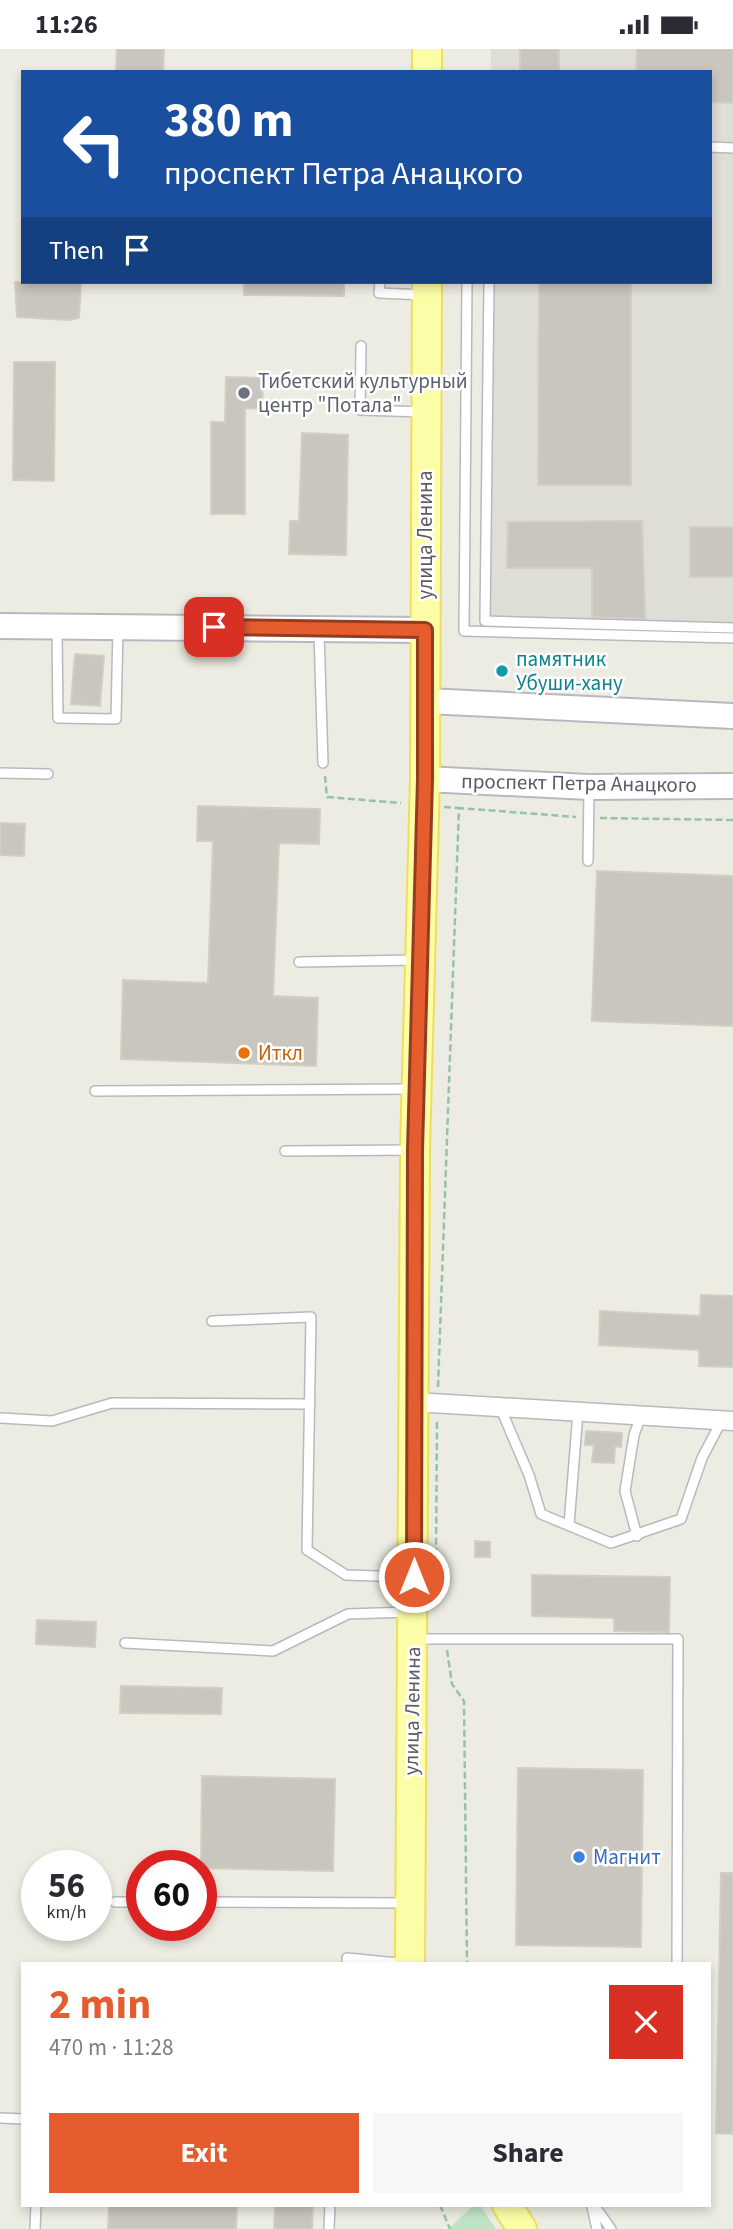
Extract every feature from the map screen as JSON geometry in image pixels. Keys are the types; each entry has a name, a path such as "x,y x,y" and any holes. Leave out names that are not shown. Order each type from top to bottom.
{"main road":[{"path":"427,49 427,70"},
{"name":"улица Ленина","path":"410,1962 413,1626 425,1569 426,1403 415,1150 425,779 427,288"},
{"path":"0,626 425,630"},
{"path":"426,701 733,716"},
{"name":"проспект Петра Анацкого","path":"425,779 589,787 733,786"},
{"path":"508,2207 522,2229"}],"street":[{"path":"426,1403 728,1421"}],"lane":[{"path":"712,147 733,148"},
{"path":"380,284 379,293 427,288"},
{"path":"467,284 464,631 733,638"},
{"path":"489,284 485,621 733,628"},
{"path":"360,346 360,410 426,412"},
{"path":"57,626 58,718 116,719 118,626"},
{"path":"319,629 323,763"},
{"path":"0,773 48,774"},
{"path":"588,861 589,787"},
{"path":"299,962 419,960"},
{"path":"94,1091 416,1089"},
{"path":"285,1151 415,1150"},
{"path":"212,1321 311,1317 307,1551 346,1575 425,1569"},
{"path":"1,1418 51,1421 112,1403 310,1403"},
{"path":"500,1407 529,1475 541,1514 611,1543 681,1520 702,1458 728,1421"},
{"path":"569,1524 578,1412"},
{"path":"637,1536 625,1491 634,1435 641,1416"},
{"path":"125,1643 273,1651 348,1614 413,1626 443,1638 678,1639 677,1962"},
{"path":"115,1902 126,1902"},
{"path":"217,1902 410,1903"},
{"path":"347,1962 347,1958 388,1962"},
{"path":"0,2118 21,2119"},
{"path":"35,2229 36,2207"},
{"path":"329,2229 330,2207"},
{"path":"593,2207 597,2228"},
{"path":"594,2207 611,2229"}],"path":[{"path":"323,763 327,797 405,803"},
{"path":"442,807 589,818 733,820"},
{"path":"425,1569 426,1403 459,808"},
{"path":"443,1638 450,1661 452,1684 464,1701 467,1962"},
{"path":"441,2207 450,2229"}],"shaded area":[{"path":"491,49 733,49 733,628 485,621 489,284 712,284 712,70 491,70"}],"green space":[{"path":"472,2207 481,2207 496,2229 448,2229"}],"building":[{"path":"117,49 164,49 163,70 116,70"},
{"path":"520,49 559,49 559,70 520,70"},
{"path":"637,49 733,49 733,103 712,102 712,70 636,70"},
{"path":"15,282 81,284 79,318 68,320 17,317"},
{"path":"244,284 344,284 344,296 244,295"},
{"path":"539,284 631,284 631,485 538,485"},
{"path":"14,362 55,362 54,481 13,480"},
{"path":"226,377 263,378 262,409 245,408 245,514 211,514 211,422 225,422"},
{"path":"302,433 348,435 346,555 289,554 290,521 299,521"},
{"path":"642,521 645,619 592,617 592,568 507,568 508,522"},
{"path":"690,527 733,527 733,577 690,577"},
{"path":"75,654 104,656 100,706 71,704"},
{"path":"198,806 320,809 319,844 279,843 273,996 318,998 316,1066 121,1059 123,980 208,983 213,841 197,841"},
{"path":"0,823 25,824 24,856 0,855"},
{"path":"597,871 733,876 733,1026 592,1021"},
{"path":"701,1295 733,1296 733,1367 699,1366 699,1350 599,1345 600,1311 700,1316"},
{"path":"586,1431 622,1433 621,1447 615,1446 614,1463 592,1462 594,1445 585,1445"},
{"path":"475,1541 490,1542 490,1557 475,1557"},
{"path":"532,1575 670,1577 669,1632 614,1631 614,1618 532,1616"},
{"path":"37,1620 96,1622 95,1647 36,1644"},
{"path":"121,1686 222,1688 221,1714 120,1713"},
{"name":"Магнит","path":"518,1768 643,1770 641,1947 516,1945"},
{"path":"202,1776 335,1779 333,1871 217,1868 217,1850 201,1850"},
{"path":"721,1873 733,1873 733,2134 716,2133"},
{"path":"109,2207 237,2207 236,2229 108,2229"},
{"path":"275,2207 313,2207 312,2229 274,2229"}],"place":[{"name":"Тибетский культурный центр \"Потала\"","path":"244,393"},
{"name":"памятник Убуши-хану","path":"502,671"},
{"name":"Иткл","path":"244,1053"},
{"name":"Магнит","path":"579,1857"}],"route":[{"path":"214,627 425,630 425,779 415,1150 414,1577"}]}
